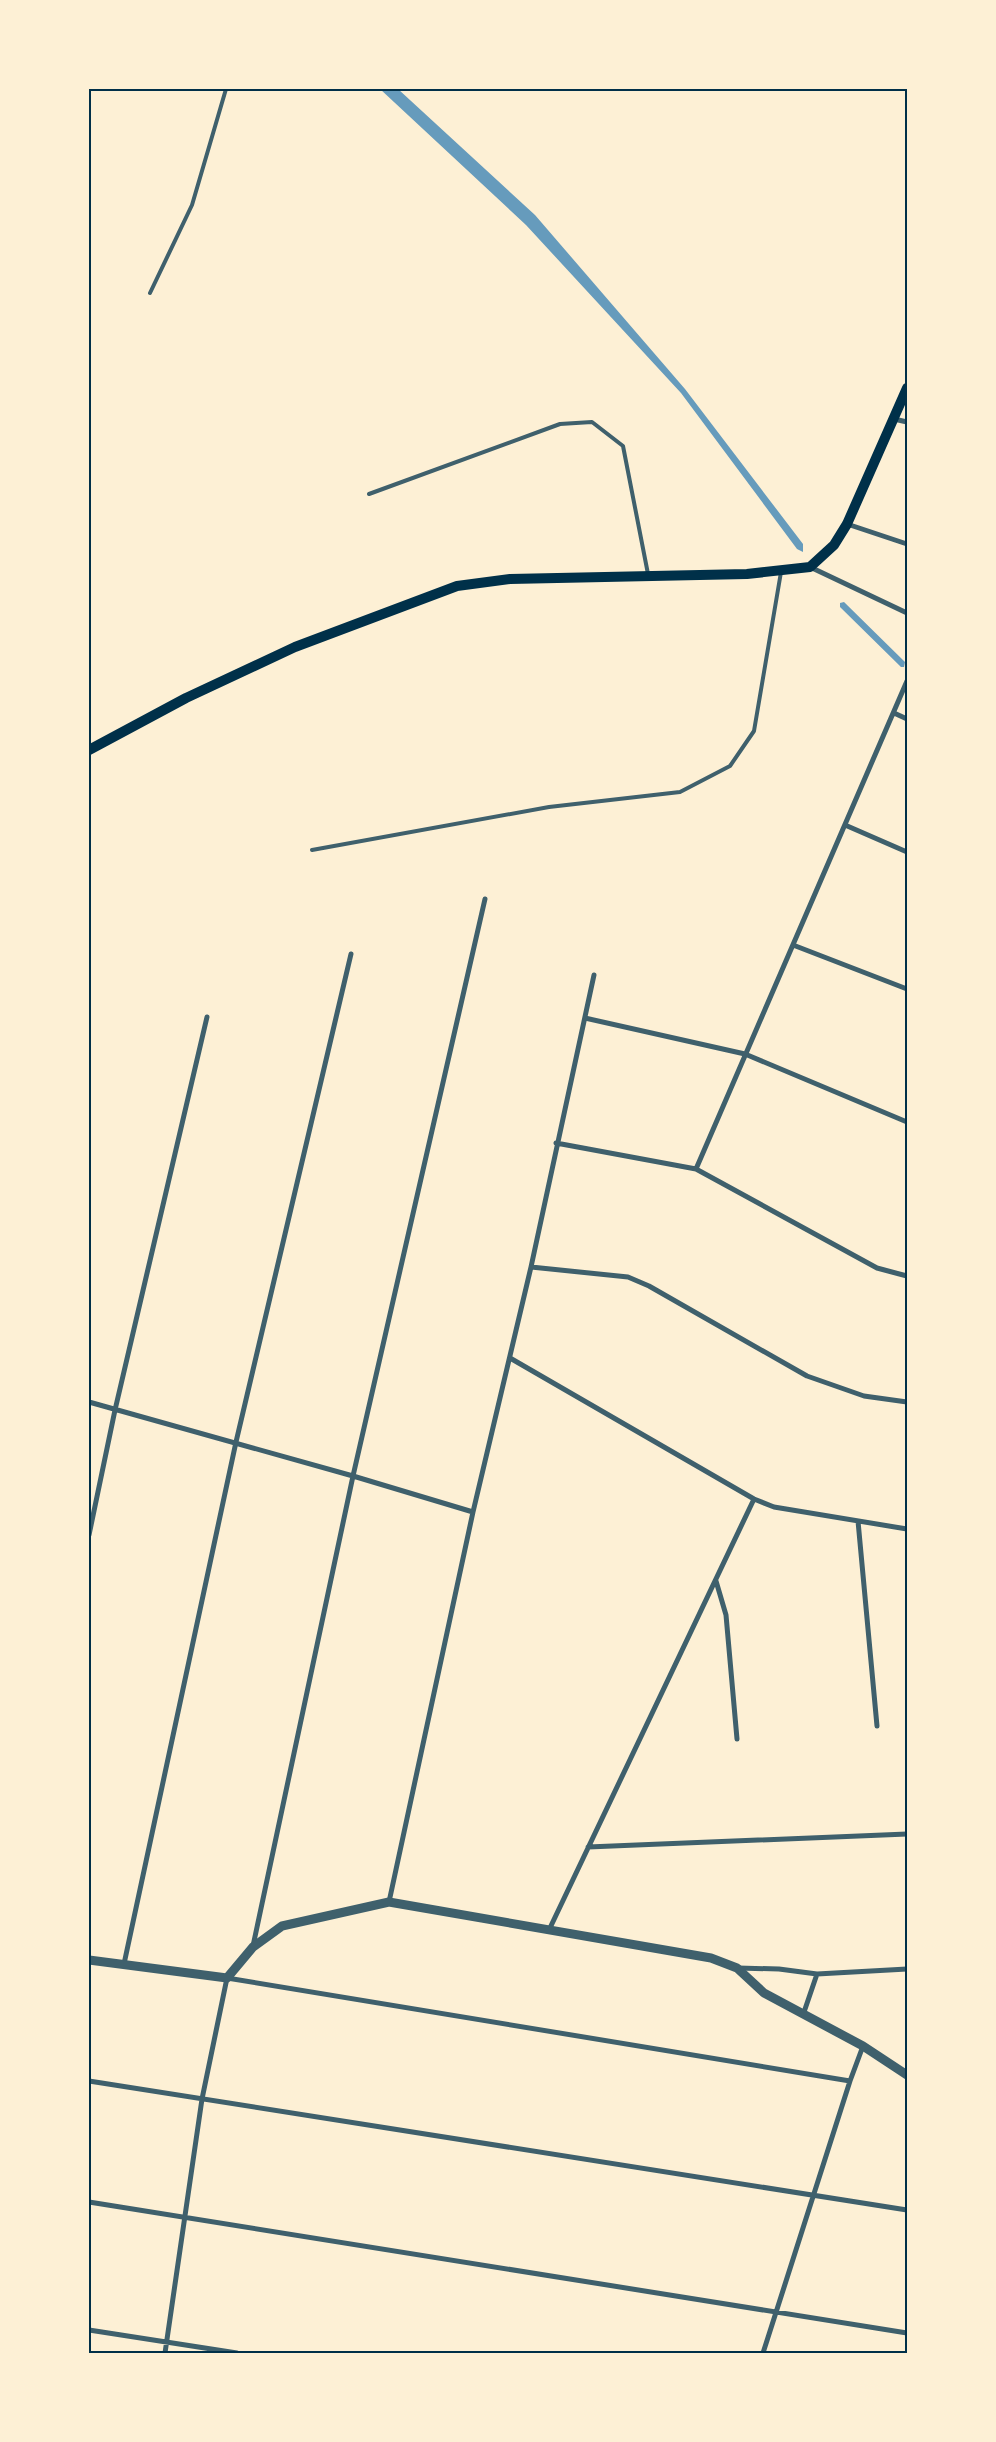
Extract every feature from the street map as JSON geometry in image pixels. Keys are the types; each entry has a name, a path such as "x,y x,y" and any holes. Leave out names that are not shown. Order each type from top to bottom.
{"main road":[{"path":"89,750 186,698 295,646 457,586 510,579 747,574 810,567 834,545 847,524 907,388"}],"street":[{"path":"894,419 907,422"},
{"path":"847,524 907,544"},
{"path":"810,567 907,613"},
{"path":"696,1170 907,681"},
{"path":"894,713 907,719"},
{"path":"845,825 907,852"},
{"path":"253,1948 353,1476 485,899"},
{"path":"793,945 907,990"},
{"path":"124,1964 236,1442 351,954"},
{"path":"389,1902 473,1512 531,1267 556,1143 594,976"},
{"path":"89,1535 115,1410 206,1017"},
{"path":"585,1018 745,1054 907,1122"},
{"path":"556,1143 696,1170 877,1268 907,1276"},
{"path":"531,1267 628,1277 649,1286 807,1376 864,1396 907,1402"},
{"path":"510,1358 754,1499 774,1507 907,1529"},
{"path":"89,1402 236,1442 473,1512"},
{"path":"549,1930 754,1499"},
{"path":"858,1521 877,1726"},
{"path":"716,1581 726,1615 737,1739"},
{"path":"588,1847 907,1834"},
{"path":"165,2353 202,2099 227,1978 253,1948 282,1926 389,1902 711,1958 737,1968 779,1969 817,1974 907,1969"},
{"path":"89,1960 227,1978 850,2080"},
{"path":"737,1968 764,1993 863,2046 907,2075"},
{"path":"803,2015 817,1974"},
{"path":"763,2353 812,2196 863,2046"},
{"path":"89,2081 907,2210"},
{"path":"89,2202 776,2314 907,2333"},
{"path":"89,2330 237,2353"}],"lane":[{"path":"150,293 192,205 226,89"},
{"path":"369,494 560,424 592,422 623,446 649,576"},
{"path":"312,850 549,807 680,792 730,766 754,731 781,570"}],"water":[{"path":"380,89 398,89 535,215 685,389 803,544 803,552 797,549 681,393 526,225"},
{"path":"844,602 905,662 904,667 901,667 840,607 840,603"}]}
